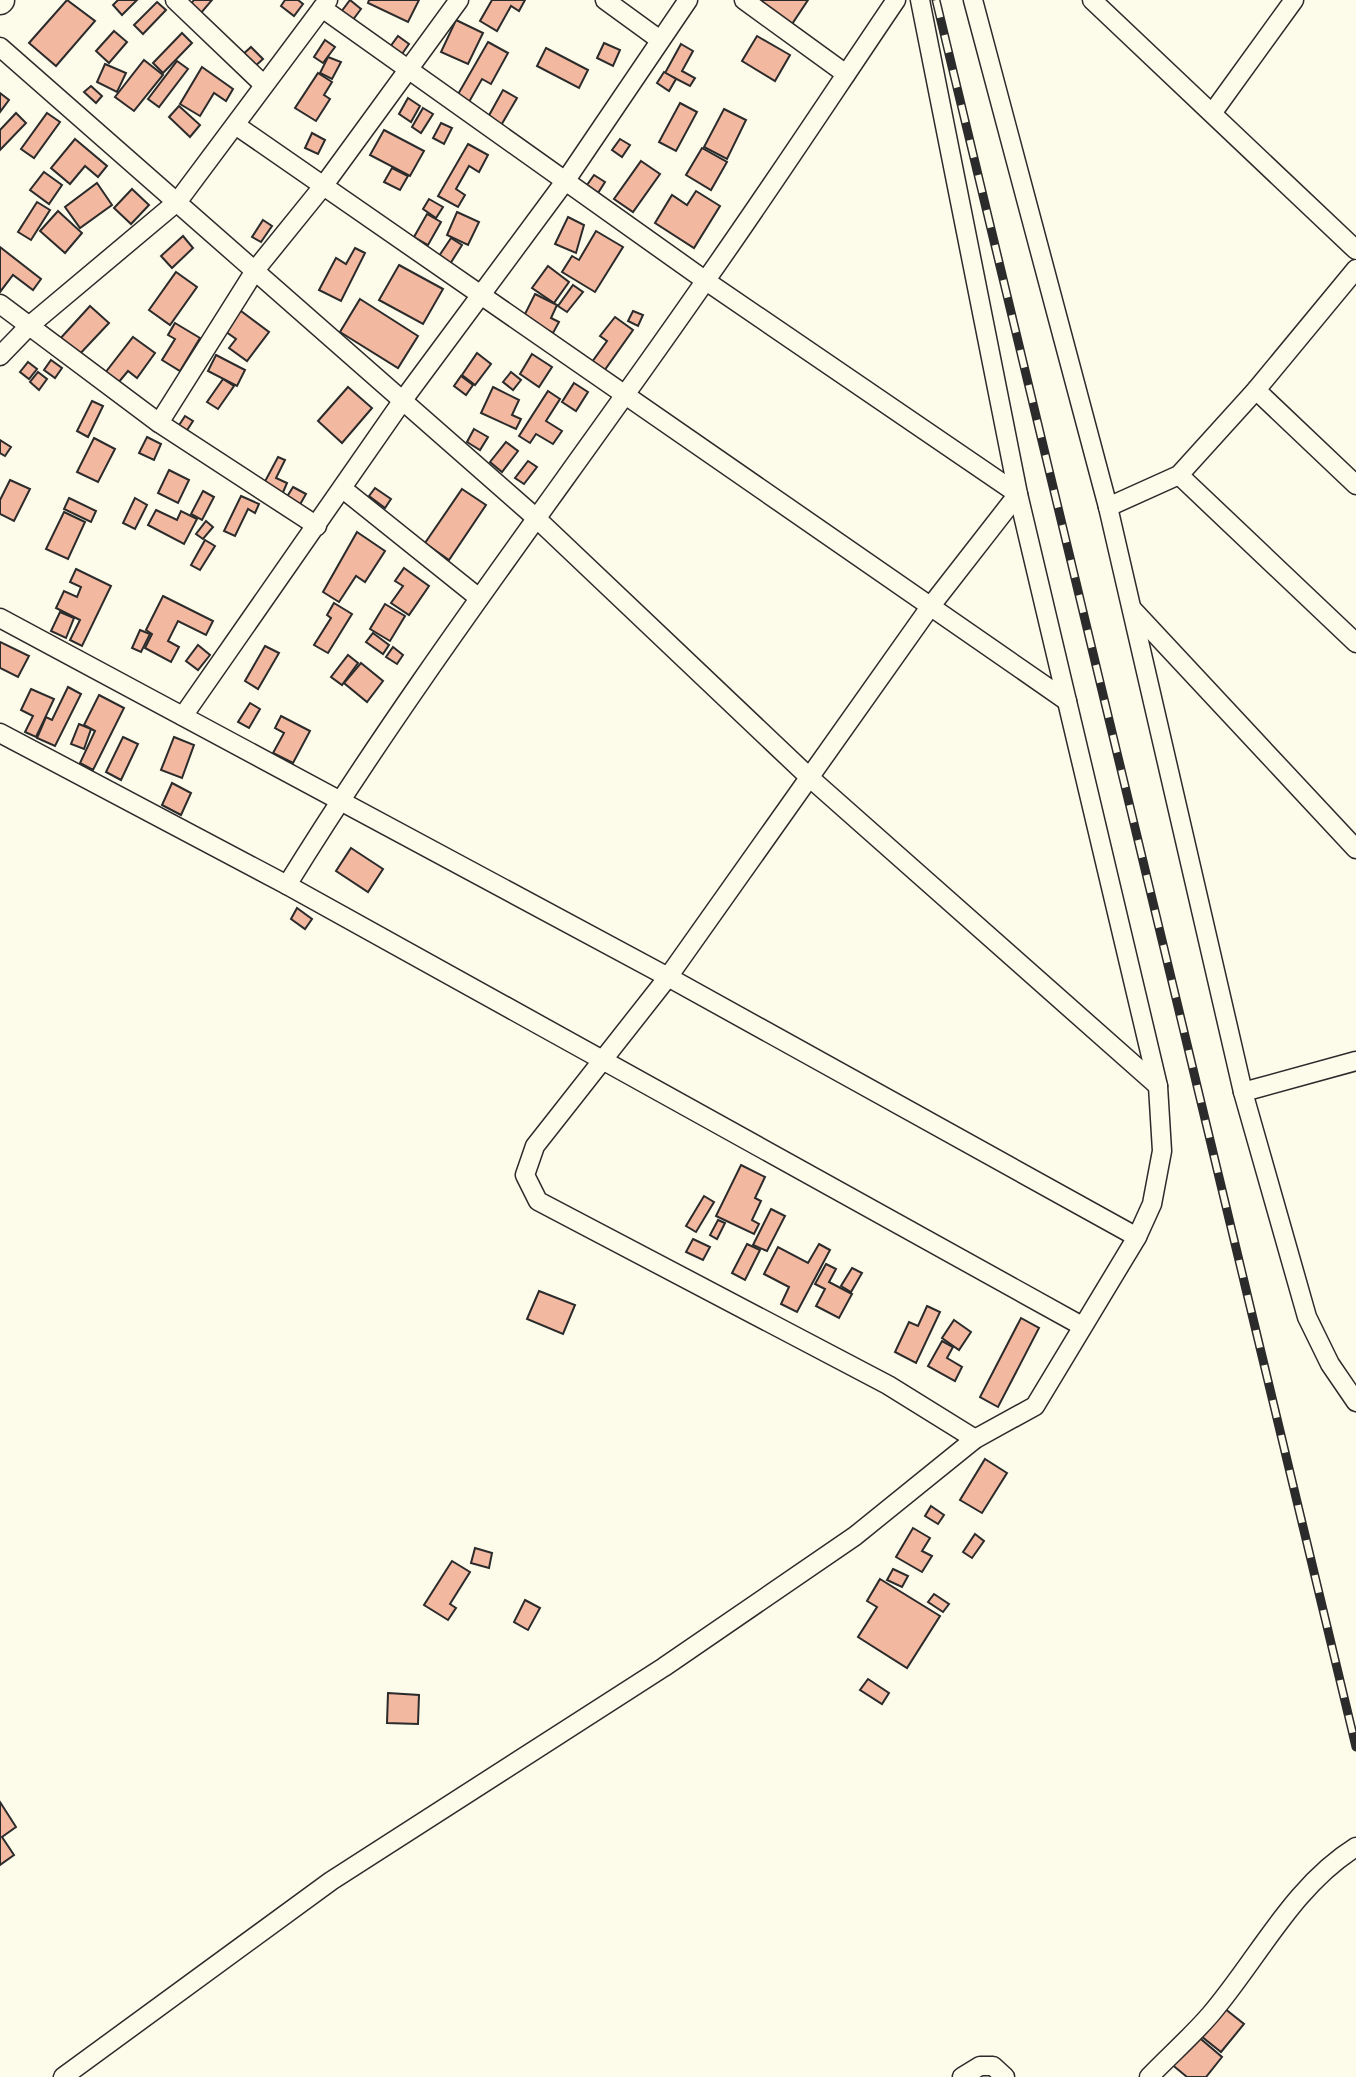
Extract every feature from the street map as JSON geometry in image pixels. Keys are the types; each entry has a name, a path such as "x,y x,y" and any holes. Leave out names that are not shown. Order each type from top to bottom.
{"street":[{"path":"175,0 264,85"},
{"path":"159,423 256,269 324,185 459,0"},
{"path":"605,0 660,40"},
{"path":"183,716 403,400 566,180 688,0"},
{"path":"744,0 846,74"},
{"path":"287,885 339,801 535,517 706,281 896,0"},
{"path":"63,2077 331,1881 664,1667 855,1536 975,1439 1035,1406 1137,1237 1152,1204 1162,1151 1158,1086 1018,494 920,0"},
{"path":"973,0 1108,507 1243,1092 1307,1317 1330,1364 1356,1402"},
{"path":"1092,0 1356,250"},
{"path":"1213,112 1294,0"},
{"path":"0,356 29,326 178,201 237,126 325,4 407,70 706,281 1018,494"},
{"path":"0,47 535,517 809,777 1158,1086"},
{"path":"237,126 622,397 1067,701"},
{"path":"1108,507 1179,475 1256,390 1356,269"},
{"path":"0,304 159,423 317,526"},
{"path":"1256,390 1356,485"},
{"path":"1179,475 1356,643"},
{"path":"343,489 479,598"},
{"path":"975,1439 888,1385 538,1201 525,1175 535,1146 600,1059 668,977 930,607 1018,494"},
{"path":"1131,608 1356,849"},
{"path":"0,618 668,977 1137,1237"},
{"path":"0,733 287,885 1082,1326"},
{"path":"1243,1092 1356,1061"},
{"path":"1149,2077 1210,2015 1300,1896 1334,1861 1356,1847"},
{"path":"962,2077 980,2066 993,2066 1005,2077"}],"building":[{"path":"67,0 95,21 56,66 29,43"},
{"path":"118,0 137,0 122,15 113,5"},
{"path":"194,0 212,0 201,13 190,5"},
{"path":"285,0 298,0 303,4 294,16 281,6"},
{"path":"350,0 361,9 352,21 341,12"},
{"path":"369,0 419,0 408,22 368,3"},
{"path":"492,0 525,0 519,11 511,6 497,31 480,21"},
{"path":"756,0 808,0 792,24"},
{"path":"157,2 166,10 143,34 134,25"},
{"path":"456,20 483,33 468,64 441,52"},
{"path":"114,31 127,42 109,63 96,51"},
{"path":"182,33 192,43 163,73 153,63"},
{"path":"398,36 409,44 402,54 390,47"},
{"path":"757,36 790,55 775,81 742,61"},
{"path":"325,40 335,47 323,63 314,57"},
{"path":"488,42 508,53 491,84 482,79 469,102 457,96"},
{"path":"604,43 620,50 613,66 597,58"},
{"path":"681,44 693,51 682,71 695,78 690,86 665,73"},
{"path":"251,47 263,59 252,69 240,57"},
{"path":"546,48 588,70 579,88 537,66"},
{"path":"328,57 341,62 332,79 320,73"},
{"path":"144,60 163,75 134,111 115,97"},
{"path":"177,61 188,69 159,107 148,99"},
{"path":"105,64 126,73 117,92 97,82"},
{"path":"202,67 233,89 226,101 214,93 200,116 180,104"},
{"path":"664,72 676,79 669,91 657,83"},
{"path":"318,73 332,82 324,95 330,99 316,121 295,108"},
{"path":"91,86 102,96 96,103 84,92"},
{"path":"503,90 517,98 500,127 487,119"},
{"path":"0,93 9,100 0,112"},
{"path":"408,98 420,106 411,122 399,114"},
{"path":"680,103 697,112 676,151 659,142"},
{"path":"179,106 200,125 190,137 169,117"},
{"path":"423,108 433,114 421,133 412,127"},
{"path":"724,109 746,120 727,159 704,147"},
{"path":"16,113 26,123 0,150 0,130"},
{"path":"47,113 60,122 34,158 21,149"},
{"path":"441,123 452,128 444,144 433,138"},
{"path":"384,130 424,151 410,176 370,155"},
{"path":"312,133 325,140 318,154 305,148"},
{"path":"75,139 107,166 98,177 85,166 70,184 51,168"},
{"path":"620,139 630,145 622,157 612,150"},
{"path":"468,144 488,155 479,172 469,166 456,189 465,195 458,207 438,196"},
{"path":"702,148 727,162 711,190 686,175"},
{"path":"641,161 660,174 633,212 614,199"},
{"path":"392,168 408,176 400,190 384,182"},
{"path":"44,172 62,185 49,204 30,190"},
{"path":"594,175 605,182 598,193 587,185"},
{"path":"97,183 112,205 80,228 65,207"},
{"path":"132,189 149,205 131,224 114,208"},
{"path":"696,191 720,206 694,248 655,223 672,195 687,205"},
{"path":"429,199 443,207 436,218 423,209"},
{"path":"37,202 50,210 31,240 18,232"},
{"path":"58,211 82,233 65,253 40,231"},
{"path":"457,212 479,222 468,245 447,235"},
{"path":"427,214 441,222 428,245 414,237"},
{"path":"568,217 584,225 576,253 555,244"},
{"path":"263,220 272,226 261,242 252,237"},
{"path":"596,231 623,247 595,292 562,272 572,256 579,260"},
{"path":"183,236 193,248 172,268 161,256"},
{"path":"451,238 462,245 450,264 439,256"},
{"path":"0,247 41,279 33,290 13,275 0,292"},
{"path":"355,248 365,253 341,301 319,290 336,258 346,264"},
{"path":"399,265 443,289 423,324 379,300"},
{"path":"548,266 569,282 554,303 532,288"},
{"path":"176,272 197,287 170,325 149,310"},
{"path":"573,285 583,292 567,312 558,306"},
{"path":"535,294 557,305 551,318 559,322 553,333 523,318"},
{"path":"360,299 418,336 398,368 340,332"},
{"path":"90,306 109,323 76,358 58,341"},
{"path":"237,308 269,332 247,361 229,348 236,339 222,329"},
{"path":"633,311 643,315 638,326 628,321"},
{"path":"615,317 633,330 604,371 592,362 607,341 600,336"},
{"path":"175,323 200,338 180,371 162,360 175,339 168,335"},
{"path":"133,337 155,353 137,378 128,371 118,383 105,373"},
{"path":"477,353 491,364 475,385 462,375"},
{"path":"532,354 552,367 539,387 520,374"},
{"path":"216,355 245,370 237,386 208,371"},
{"path":"51,360 62,368 55,378 44,370"},
{"path":"28,362 37,369 29,379 20,372"},
{"path":"38,372 47,379 39,390 30,382"},
{"path":"511,372 521,380 513,390 503,382"},
{"path":"461,376 473,385 466,395 454,386"},
{"path":"223,379 234,386 218,409 207,402"},
{"path":"574,383 588,392 576,411 562,402"},
{"path":"348,387 372,408 342,443 318,421"},
{"path":"493,387 519,400 512,415 521,419 516,429 481,413"},
{"path":"548,391 560,399 546,421 562,431 553,444 536,434 530,443 519,436"},
{"path":"92,401 103,406 88,437 77,431"},
{"path":"185,416 193,421 182,438 174,433"},
{"path":"474,429 488,437 480,450 467,442"},
{"path":"147,437 161,444 154,460 139,453"},
{"path":"94,438 115,449 98,482 77,472"},
{"path":"0,440 11,447 5,456 0,453"},
{"path":"506,442 518,451 502,472 490,462"},
{"path":"278,457 285,460 276,478 287,483 281,497 262,487"},
{"path":"528,461 537,467 524,484 515,478"},
{"path":"169,470 189,480 178,503 158,493"},
{"path":"10,480 30,489 14,521 0,514 0,500"},
{"path":"293,487 306,494 298,508 285,500"},
{"path":"375,488 391,499 385,508 369,496"},
{"path":"462,489 486,505 449,560 425,543"},
{"path":"203,491 214,497 202,520 191,514"},
{"path":"241,496 259,504 255,513 248,509 235,536 224,531"},
{"path":"69,498 96,511 91,522 64,509"},
{"path":"135,498 147,505 135,529 123,523"},
{"path":"156,510 177,520 181,511 197,519 184,544 148,525"},
{"path":"64,512 85,522 68,559 46,549"},
{"path":"206,521 213,527 203,539 196,534"},
{"path":"357,532 385,551 365,582 356,576 339,602 323,592"},
{"path":"205,540 215,546 200,570 191,565"},
{"path":"404,568 429,586 409,615 391,603 403,586 395,581"},
{"path":"76,569 111,586 82,646 70,640 80,620 56,608 64,591 77,597 81,587 70,582"},
{"path":"163,596 213,621 206,635 178,621 168,641 179,647 171,662 145,648 152,634 146,630"},
{"path":"334,603 352,614 328,653 314,645 331,618 327,615"},
{"path":"385,604 405,616 390,641 370,629"},
{"path":"60,612 74,618 66,638 51,631"},
{"path":"140,630 150,634 141,652 132,648"},
{"path":"373,633 389,645 383,654 366,642"},
{"path":"0,642 29,656 18,677 0,668"},
{"path":"198,645 210,655 198,670 186,661"},
{"path":"265,646 279,653 258,689 245,681"},
{"path":"393,647 403,655 397,664 386,657"},
{"path":"348,655 358,663 342,685 331,677"},
{"path":"361,663 383,681 367,702 344,683"},
{"path":"68,687 81,694 55,746 37,738 46,717 52,720"},
{"path":"31,689 54,699 36,737 25,732 33,716 21,710"},
{"path":"99,695 124,708 93,770 80,763 95,731 84,725"},
{"path":"250,703 260,709 249,728 238,722"},
{"path":"281,716 310,731 293,763 273,753 284,733 275,728"},
{"path":"79,724 91,729 84,749 71,744"},
{"path":"123,737 138,744 121,780 106,772"},
{"path":"174,737 194,745 182,778 161,770"},
{"path":"172,783 191,793 181,815 162,805"},
{"path":"351,848 383,869 368,892 336,871"},
{"path":"297,908 312,919 305,929 291,919"},
{"path":"741,1165 765,1177 755,1198 761,1201 752,1220 759,1224 754,1234 716,1216"},
{"path":"704,1196 714,1202 696,1232 686,1226"},
{"path":"771,1209 785,1216 767,1251 753,1245"},
{"path":"718,1220 725,1223 717,1239 710,1235"},
{"path":"693,1239 710,1247 703,1260 686,1252"},
{"path":"747,1244 760,1250 745,1280 732,1273"},
{"path":"819,1244 830,1250 797,1312 781,1304 789,1287 764,1274 778,1247 808,1263"},
{"path":"826,1264 836,1269 829,1282 852,1294 839,1318 816,1306 825,1289 815,1284"},
{"path":"852,1268 862,1273 851,1292 841,1286"},
{"path":"539,1291 575,1305 563,1334 527,1319"},
{"path":"927,1306 940,1312 916,1363 895,1352 909,1322 918,1326"},
{"path":"1021,1318 1039,1328 998,1407 980,1397"},
{"path":"954,1320 971,1332 959,1350 942,1338"},
{"path":"942,1341 953,1347 947,1358 962,1367 955,1381 928,1366"},
{"path":"985,1459 1007,1473 982,1513 960,1500"},
{"path":"931,1506 944,1515 938,1524 925,1516"},
{"path":"913,1528 930,1538 922,1551 932,1556 922,1572 896,1557"},
{"path":"975,1534 984,1541 972,1558 963,1552"},
{"path":"475,1548 492,1553 489,1568 471,1563"},
{"path":"452,1561 470,1572 450,1604 456,1608 448,1620 424,1605"},
{"path":"893,1569 908,1576 902,1587 887,1580"},
{"path":"880,1579 940,1616 907,1668 858,1637 877,1607 867,1601"},
{"path":"934,1594 949,1604 943,1612 928,1602"},
{"path":"525,1600 540,1608 528,1630 514,1622"},
{"path":"868,1679 889,1693 882,1704 860,1690"},
{"path":"388,1693 419,1695 418,1724 387,1723"},
{"path":"0,1802 16,1827 2,1837 14,1855 0,1865"},
{"path":"1224,2008 1244,2024 1221,2052 1201,2036"},
{"path":"1195,2034 1222,2057 1206,2077 1187,2077 1170,2063"}],"railway":[{"path":"936,0 1356,1747"}]}
